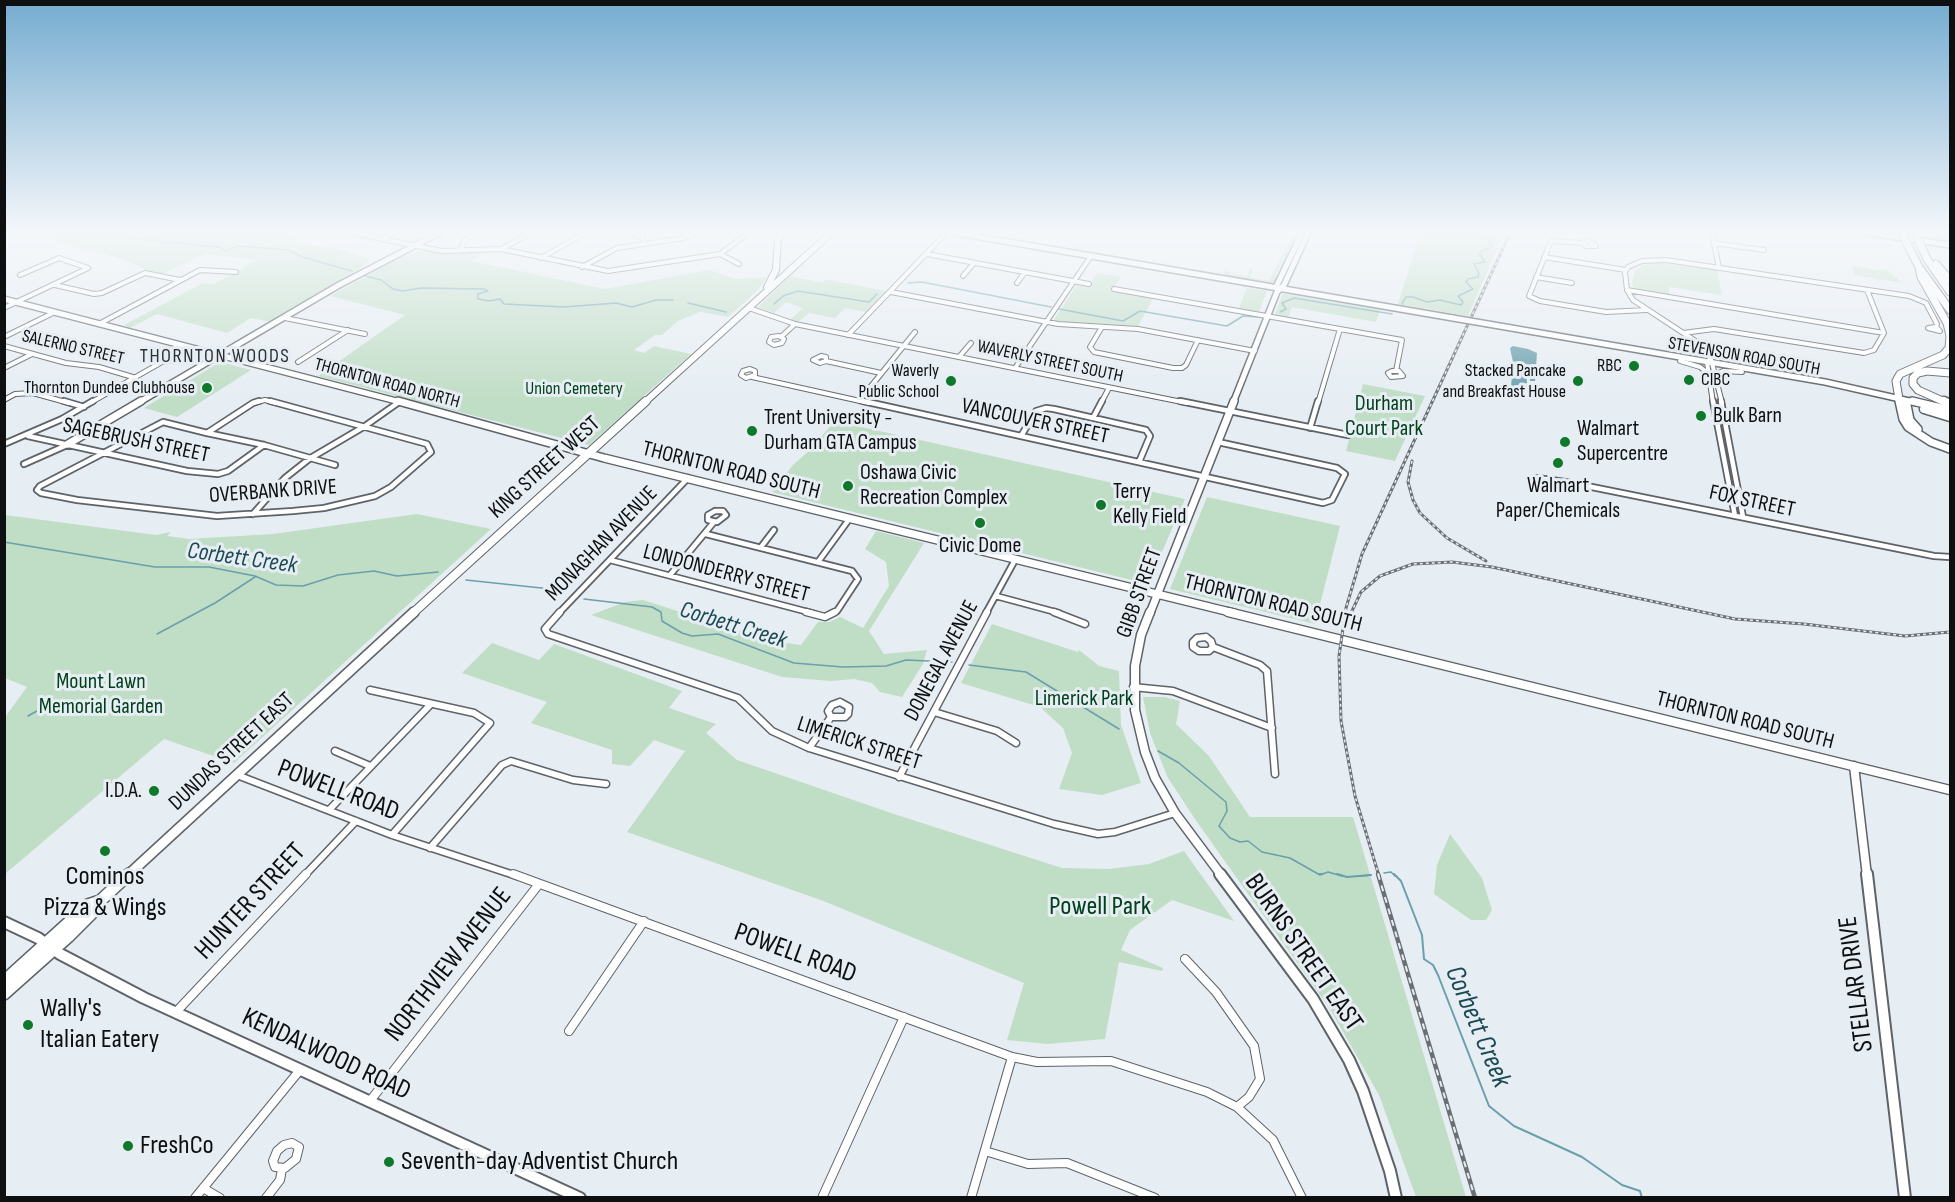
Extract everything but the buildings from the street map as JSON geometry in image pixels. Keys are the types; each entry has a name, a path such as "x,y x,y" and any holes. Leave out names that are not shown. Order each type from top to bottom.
{"highway":[{"path":"1902,402 1896,381 1900,374 1943,355 1948,348 1950,336 1947,323 1928,289"},
{"path":"1935,289 1950,310"},
{"path":"1950,373 1927,371 1913,378 1913,384 1918,390 1950,404"},
{"path":"1924,409 1950,414"}],"main road":[{"path":"68,444 332,289"},
{"path":"762,295 765,289"},
{"name":"KING STREET WEST","path":"391,633 769,289"},
{"name":"GIBB STREET","path":"1175,813 1144,752 1137,723 1133,687 1138,645 1278,289"},
{"name":"STEVENSON ROAD SOUTH","path":"1279,289 1488,324 1680,360 1711,363 1742,372 1902,402 1924,409"},
{"name":"THORNTON ROAD NORTH","path":"4,299 399,402 587,454"},
{"name":"STEVENSON ROAD SOUTH","path":"1532,332 1826,382 1950,414"},
{"path":"1902,402 1903,419 1915,433 1950,447"},
{"name":"THORNTON ROAD SOUTH","path":"587,454 1950,790"},
{"name":"DUNDAS STREET EAST","path":"4,981 96,909 100,901 391,633"},
{"name":"STELLAR DRIVE","path":"1854,766 1905,1197"},
{"name":"BURNS STREET EAST","path":"1175,813 1331,1026 1363,1091 1390,1171 1396,1197"},
{"name":"KENDALWOOD ROAD","path":"4,922 123,987 580,1197"},
{"name":"DUNDAS STREET EAST","path":"4,994 50,947"}],"street":[{"path":"4,308 46,289"},
{"path":"73,289 94,294 110,289"},
{"path":"99,324 163,289"},
{"path":"848,335 894,289"},
{"path":"1015,368 1068,289"},
{"path":"1120,289 1402,340 1396,371"},
{"path":"1531,289 1529,294 1535,299 1606,312 1647,310"},
{"path":"1861,289 1923,300 1928,305 1937,324 1936,327"},
{"path":"1627,290 1884,333"},
{"path":"1627,290 1633,300 1702,346 1711,363 1717,383 1743,517"},
{"path":"1867,290 1884,333"},
{"path":"891,292 1047,322 1138,329 1255,351"},
{"name":"WAVERLY STREET SOUTH","path":"749,308 795,324 1348,435"},
{"path":"4,337 55,312"},
{"path":"285,318 365,334"},
{"path":"781,337 795,324"},
{"path":"1102,327 1090,347 1094,352 1173,368 1182,368 1186,365 1197,340"},
{"path":"1310,428 1340,329"},
{"path":"1683,333 1714,329 1864,353 1874,350 1884,333"},
{"path":"298,362 348,330"},
{"path":"859,401 915,332"},
{"path":"959,357 971,342"},
{"name":"SALERNO STREET","path":"4,346 66,363 99,367 136,378"},
{"path":"4,368 32,354"},
{"path":"1680,360 1704,369 1709,375"},
{"path":"826,361 881,372"},
{"path":"4,444 28,436 84,407 162,362"},
{"path":"1711,363 1709,375 1735,516"},
{"path":"1717,383 1719,373 1742,372"},
{"name":"VANCOUVER STREET","path":"752,377 1327,503 1332,500 1345,474 1337,468 1218,442"},
{"path":"1093,418 1109,388"},
{"path":"4,400 15,394 33,393 84,407"},
{"path":"207,433 254,403 265,400 366,426"},
{"path":"253,514 285,478 309,459 366,426 399,402"},
{"path":"1021,436 1036,411 1040,409 1093,418 1146,430 1150,433 1139,462"},
{"path":"106,452 163,422 264,445 335,465"},
{"name":"OVERBANK DRIVE","path":"106,452 40,486 38,492 77,500 217,516 324,508 375,496 392,487 431,452 427,444 366,426"},
{"name":"SAGEBRUSH STREET","path":"28,436 187,471 218,474 228,471 264,445"},
{"path":"24,464 68,444"},
{"name":"MONAGHAN AVENUE","path":"548,634 545,629 547,626 688,478"},
{"name":"FOX STREET","path":"1546,481 1572,483 1934,556 1950,557"},
{"path":"706,534 818,562 850,518"},
{"path":"670,575 714,522"},
{"path":"761,547 774,530"},
{"name":"LONDONDERRY STREET","path":"610,560 819,617 829,617 833,615 858,579 852,571 818,562"},
{"name":"DONEGAL AVENUE","path":"899,777 1015,560"},
{"path":"996,596 1065,615 1084,624"},
{"name":"LIMERICK STREET","path":"548,634 738,699 772,731 809,748 1054,824 1098,834 1115,832 1175,813"},
{"path":"1213,647 1260,665 1267,671 1275,774"},
{"path":"1133,687 1173,691 1272,728"},
{"path":"370,690 474,713 490,723 392,835"},
{"path":"329,810 431,704"},
{"path":"934,712 997,731 1016,743"},
{"path":"809,748 831,717"},
{"path":"335,751 370,766"},
{"path":"430,848 502,765 511,761 573,780 606,784"},
{"name":"POWELL ROAD","path":"237,775 392,835 459,855 644,921 1012,1057 1037,1062 1111,1061 1207,1092 1237,1107 1273,1140 1302,1197"},
{"name":"HUNTER STREET","path":"176,1012 356,821"},
{"name":"NORTHVIEW AVENUE","path":"370,1101 538,884"},
{"path":"569,1031 644,921"},
{"path":"1185,959 1216,992 1254,1046 1260,1079 1249,1097 1237,1107"},
{"path":"822,1197 904,1017"},
{"path":"971,1197 1012,1057"},
{"path":"195,1197 300,1070"},
{"path":"985,1151 1028,1164 1066,1164 1155,1197"},
{"path":"266,1197 279,1180 282,1169"},
{"path":"203,1188 220,1197"}],"green space":[{"path":"192,289 326,289 271,322 251,318 227,333 157,314 130,328 124,325"},
{"name":"Union Cemetery","path":"343,289 758,289 728,317 700,312 678,321 662,335 655,335 634,350 644,353 654,346 691,354 589,445 318,376 405,315 330,296"},
{"path":"776,289 886,291 866,312 845,308 835,318 809,313 798,322 790,320 803,308 786,302 774,313 758,307"},
{"path":"1074,289 1113,289 1154,297 1138,326 1053,321"},
{"path":"1247,289 1267,291 1259,312 1239,308"},
{"path":"1403,289 1480,289 1468,316 1398,304"},
{"path":"1669,289 1669,296 1634,290"},
{"path":"1683,289 1721,289 1722,295"},
{"path":"1282,295 1380,310 1376,322 1292,307 1288,317 1275,315"},
{"path":"220,362 251,370 177,417 144,408"},
{"name":"Durham Court Park","path":"1363,384 1425,396 1395,461 1346,451"},
{"name":"Oshawa Civic Recreation Complex","path":"839,422 1185,499 1148,584 772,492 793,465 811,449 832,424"},
{"path":"1207,497 1340,526 1315,624 1170,589"},
{"name":"Mount Lawn Memorial Garden","path":"417,514 491,529 234,763 164,739 5,874 5,717 27,687 5,678 5,515 156,535 171,532 167,536 189,539 273,534"},
{"path":"876,531 924,543 869,631 884,654 927,650 923,664 902,697 880,692 872,683 854,679 831,681 782,677 591,615 625,602 643,600 771,641 801,645 818,622 829,622 840,617 863,628 889,586 886,562 865,549"},
{"name":"Limerick Park","path":"992,624 1078,652 1079,650 1099,666 1119,671 1121,725 1141,783 1102,795 1059,789 1072,753 1063,728 1040,707 961,683"},
{"name":"Powell Park","path":"492,643 539,660 554,644 682,691 669,708 716,724 706,733 737,760 1062,868 1109,869 1149,864 1184,851 1234,921 1172,900 1130,930 1121,950 1163,968 1162,971 1119,962 1105,1039 1047,1044 1007,1040 1024,983 821,900 627,832 685,751 654,740 630,766 612,764 612,750 531,723 547,702 462,673"},
{"path":"1143,697 1164,697 1180,701 1176,724 1209,756 1250,817 1353,817 1466,1197 1416,1197 1379,1095 1330,1009 1168,778 1150,733"},
{"path":"1450,834 1482,878 1492,910 1486,920 1471,920 1434,894 1437,865"}],"water":[{"path":"1513,346 1537,353 1535,381 1530,381 1530,370 1526,368 1527,383 1511,387 1513,362 1510,348"}],"waterway":[{"path":"393,289 403,291 414,289"},
{"path":"484,289 488,291 478,294 478,299 489,301 500,299 504,304 564,307 616,303 632,307 656,300 673,300"},
{"path":"959,289 1051,307"},
{"path":"1402,304 1406,297 1413,297 1427,302 1440,300 1461,305 1463,302 1458,296 1473,289"},
{"path":"774,304 783,296 798,291 869,302 877,294"},
{"path":"1280,312 1286,309 1282,303 1294,298 1392,314"},
{"path":"688,303 726,312"},
{"path":"1059,309 1123,321 1140,311 1227,326 1243,316 1258,317"},
{"name":"Corbett Creek","path":"4,542 155,567 209,567 255,576 276,585 303,586 338,575 374,571 397,576 438,572"},
{"path":"157,634 215,603 255,577"},
{"name":"Corbett Creek","path":"466,580 551,589 564,593"},
{"name":"Corbett Creek","path":"584,599 652,607 661,612 662,621 682,633 692,636 718,634 794,663 843,667 886,666 906,660 952,662"},
{"name":"Corbett Creek","path":"969,665 1026,672 1119,729"},
{"path":"28,716 53,702"},
{"name":"Corbett Creek","path":"1158,751 1179,763 1226,802 1227,811 1219,826 1230,838 1240,842 1248,841 1262,852 1290,858 1320,875 1328,872 1342,876"},
{"name":"Corbett Creek","path":"1384,873 1391,872 1395,876"},
{"name":"Corbett Creek","path":"1337,874 1347,877 1371,875 1361,876"},
{"name":"Corbett Creek","path":"1394,874 1401,881 1422,935 1424,959 1433,965 1438,975 1489,1106 1514,1126 1582,1157 1622,1185 1640,1191 1642,1198"}],"railway":[{"path":"1379,876 1355,796 1341,721 1339,656 1346,608 1362,554 1484,289"},
{"path":"1412,461 1408,482 1413,500 1420,513 1447,538 1486,561"},
{"path":"1351,613 1361,592 1380,576 1413,564 1452,562 1492,567 1735,619 1804,624 1905,636 1950,632"},
{"path":"1378,874 1475,1198"}],"place":[{"name":"RBC","path":"1634,366"},
{"name":"CIBC","path":"1689,380"},
{"name":"Waverly Public School","path":"951,381"},
{"name":"Stacked Pancake and Breakfast House","path":"1578,381"},
{"name":"Thornton Dundee Clubhouse","path":"207,388"},
{"name":"Bulk Barn","path":"1701,416"},
{"name":"Trent University - Durham GTA Campus","path":"752,431"},
{"name":"Walmart Supercentre","path":"1565,442"},
{"name":"Walmart Paper/Chemicals","path":"1558,463"},
{"name":"Oshawa Civic Recreation Complex","path":"848,486"},
{"name":"Terry Kelly Field","path":"1101,505"},
{"name":"Civic Dome","path":"980,523"},
{"name":"I.D.A.","path":"154,791"},
{"name":"Cominos Pizza & Wings","path":"105,851"},
{"name":"Wally's Italian Eatery","path":"28,1025"},
{"name":"FreshCo","path":"128,1146"},
{"name":"Seventh-day Adventist Church","path":"389,1162"}],"district":[{"name":"THORNTON WOODS","path":"215,357"}]}
